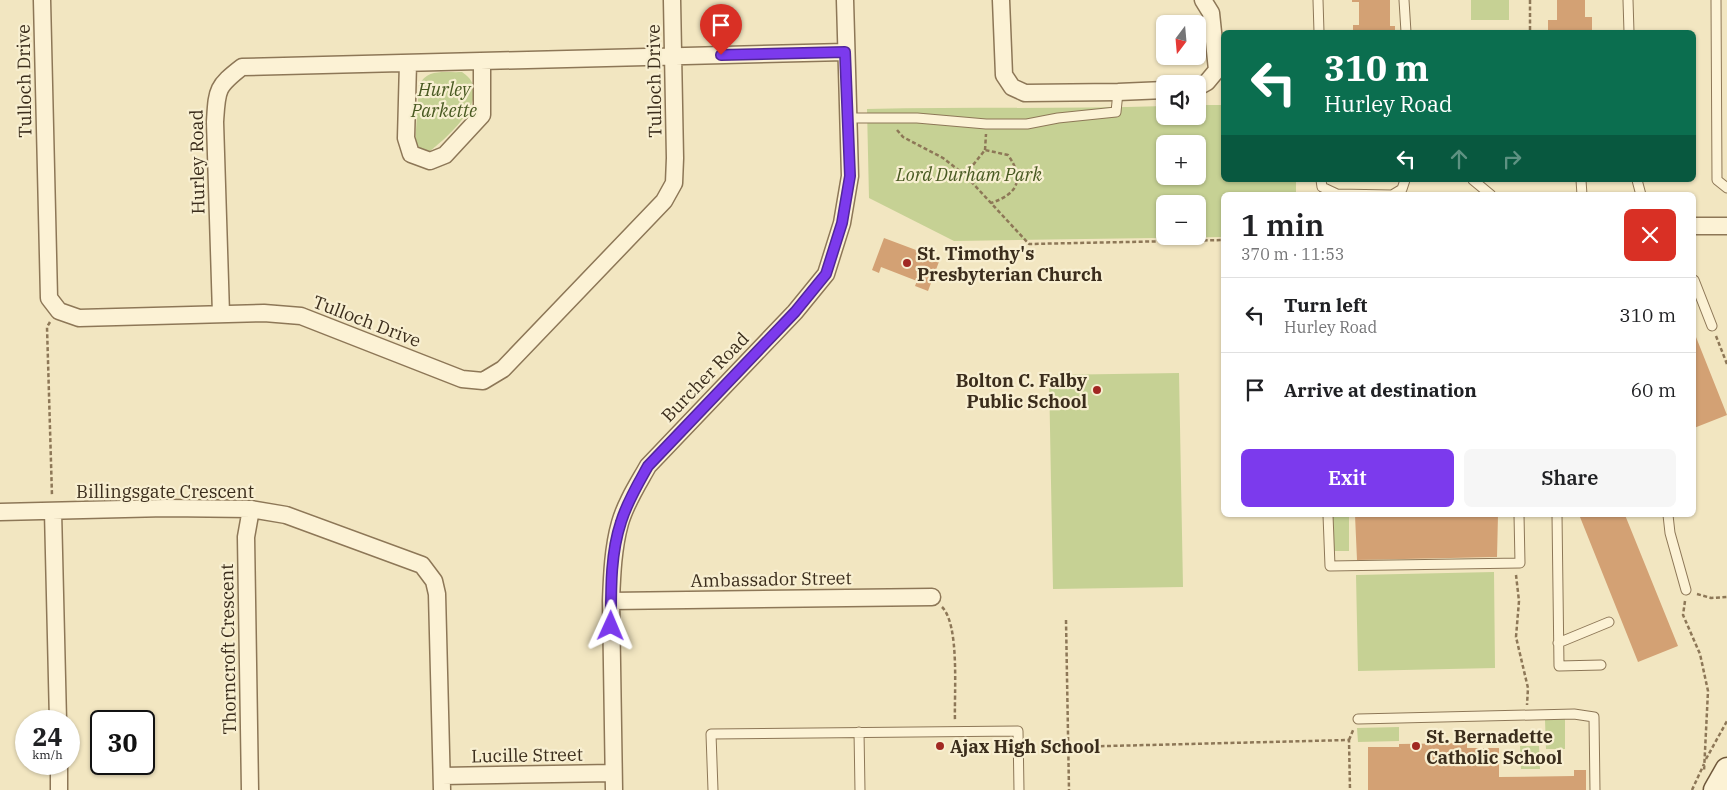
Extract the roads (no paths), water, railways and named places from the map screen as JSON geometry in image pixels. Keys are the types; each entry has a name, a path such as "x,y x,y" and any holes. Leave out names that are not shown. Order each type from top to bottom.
{"main road":[{"path":"1710,781 1727,769"}],"street":[{"name":"Tulloch Drive","path":"42,0 49,298 59,312 79,318 264,313 302,316 462,379 483,382 503,368 664,201 674,183 672,0"},
{"name":"Burcher Road","path":"614,790 611,601 612,573 620,522 632,494 648,466 795,312 826,274 842,223 850,176 845,0"},
{"path":"1001,0 1004,75 1012,87 1025,92 1156,90"},
{"path":"1203,0 1212,13 1217,70 1206,83"},
{"name":"Hurley Road","path":"221,314 215,122 217,93 227,78 242,67 845,52"},
{"path":"408,63 406,138 410,154 430,161 445,155 482,115 482,61"},
{"path":"1696,226 1727,226"},
{"name":"Billingsgate Crescent","path":"0,512 166,508 251,509 286,515 422,565 434,581 438,607 442,783"},
{"name":"Thorncroft Crescent","path":"250,790 246,537 251,509"},
{"path":"52,511 58,710"},
{"name":"Ambassador Street","path":"611,601 932,597"},
{"name":"Lucille Street","path":"442,783 613,773"},
{"path":"59,775 59,790"}],"lane":[{"path":"1318,0 1319,30"},
{"path":"1404,0 1406,30"},
{"path":"1628,0 1628,30"},
{"path":"1716,0 1717,180 1727,188"},
{"path":"848,118 894,118 1028,124 1058,118 1116,112 1118,92"},
{"path":"1322,182 1322,187 1333,192"},
{"path":"1398,192 1402,190 1404,182"},
{"path":"1475,182 1487,192"},
{"path":"1696,285 1712,326"},
{"path":"1328,517 1330,566 1520,563 1520,517"},
{"path":"1557,517 1559,666 1602,665"},
{"path":"1668,517 1670,533 1686,590"},
{"path":"1558,643 1609,622"},
{"path":"1358,718 1574,714 1594,717 1595,790"},
{"path":"713,790 711,734 1018,731 1019,790"},
{"path":"859,732 860,790"}],"place":[{"name":"St. Timothy's Presbyterian Church","path":"907,263"},
{"name":"Bolton C. Falby Public School","path":"1097,390"},
{"name":"Ajax High School","path":"940,746"},
{"name":"St. Bernadette Catholic School","path":"1416,746"}],"park label":[{"name":"Hurley Parkette","path":"444,99"},
{"name":"Lord Durham Park","path":"969,174"}]}
